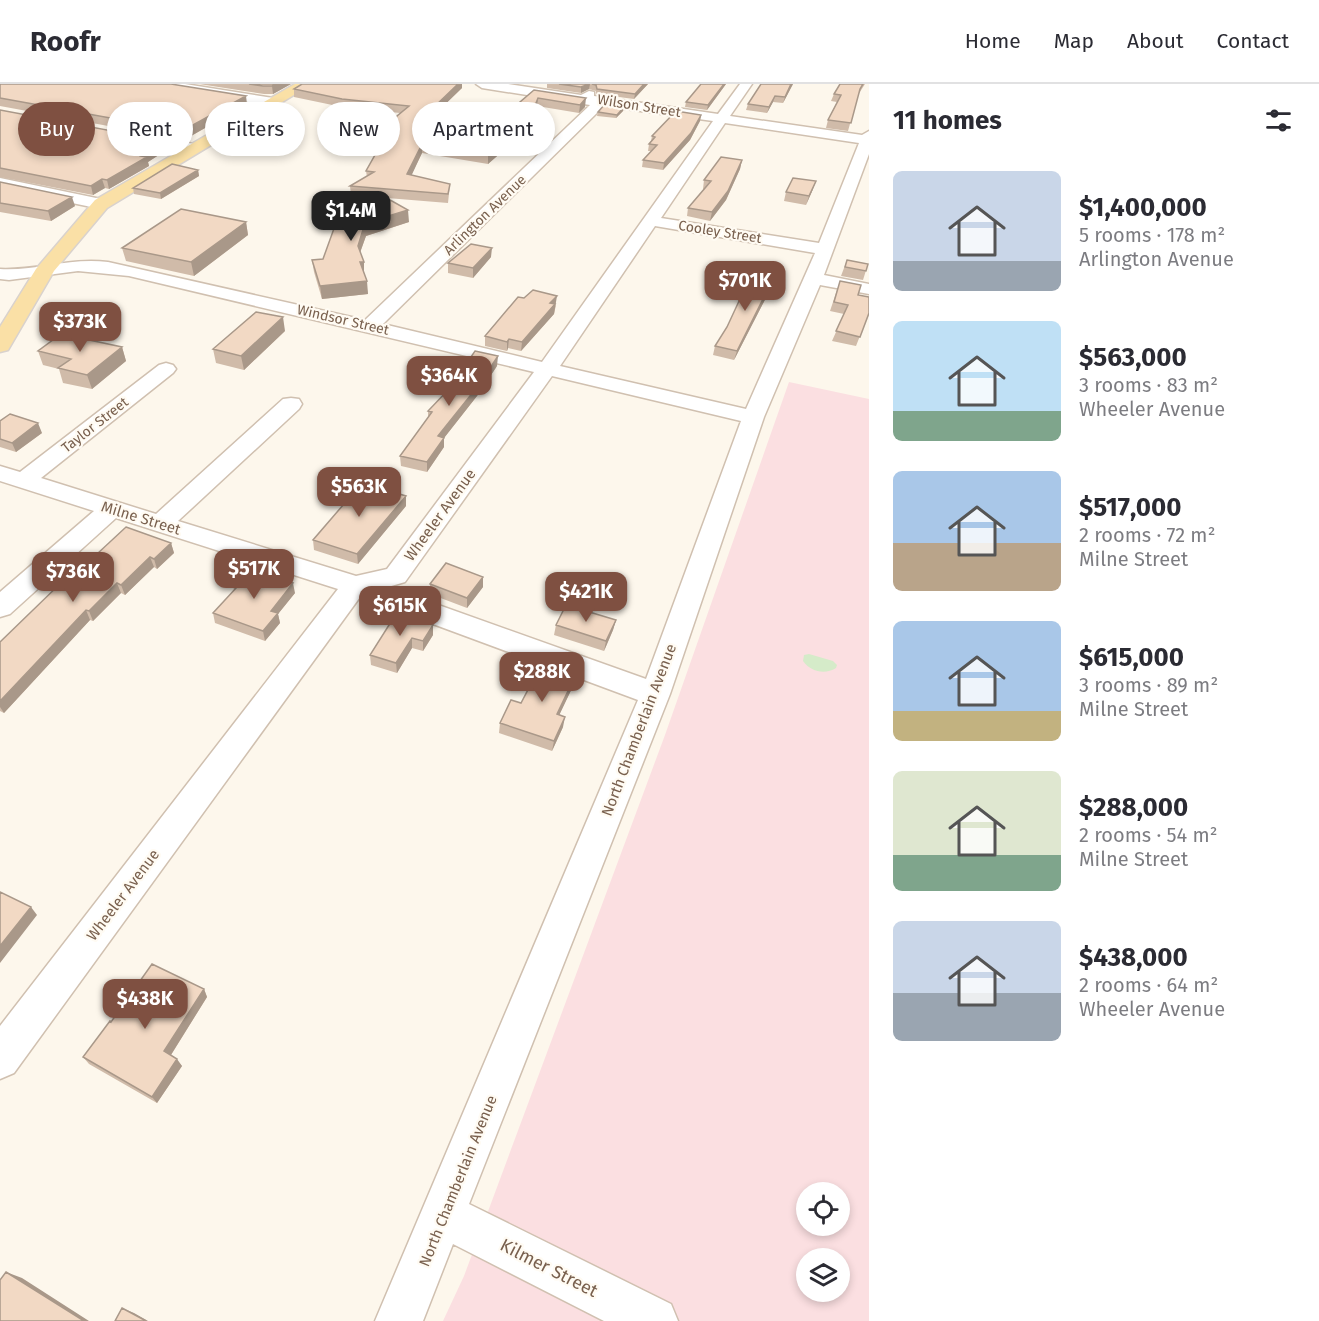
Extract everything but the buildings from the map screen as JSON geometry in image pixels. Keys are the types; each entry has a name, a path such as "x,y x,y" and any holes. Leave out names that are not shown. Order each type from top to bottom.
{"main road":[{"path":"273,102 305,84"},
{"path":"0,345 46,269 101,204 205,142"}],"street":[{"path":"162,84 273,102"},
{"name":"Wilson Street","path":"482,84 868,138"},
{"path":"585,98 600,84"},
{"name":"Wheeler Avenue","path":"0,1059 355,585 396,576 548,368 746,84"},
{"name":"Arlington Avenue","path":"370,326 599,104 585,98"},
{"name":"North Chamberlain Avenue","path":"399,1321 655,694 753,417 814,278 868,138"},
{"path":"0,183 101,204"},
{"name":"Cooley Street","path":"652,221 824,249"},
{"name":"Windsor Street","path":"0,274 13,276 73,266 100,266 129,271 753,417"},
{"path":"814,278 869,289"},
{"name":"Taylor Street","path":"12,477 166,369"},
{"path":"160,524 291,404"},
{"name":"Milne Street","path":"12,477 110,510 355,585 655,694"},
{"path":"0,607 110,510"},
{"name":"Kilmer Street","path":"444,1215 654,1321"}],"shaded area":[{"path":"789,382 869,399 869,1321 443,1321 464,1276 665,735"}],"green space":[{"path":"809,654 833,661 837,665 836,668 823,672 814,670 803,661 804,655"}]}
